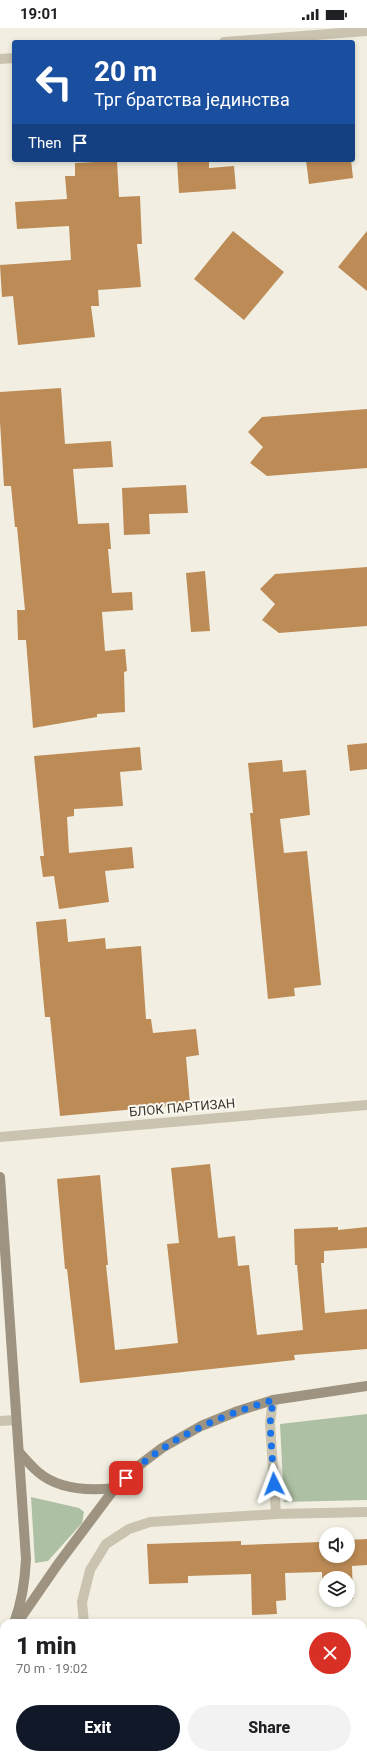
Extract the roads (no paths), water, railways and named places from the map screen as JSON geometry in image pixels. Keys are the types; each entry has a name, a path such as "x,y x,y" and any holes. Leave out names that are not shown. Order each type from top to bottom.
{"main road":[{"path":"0,1177 26,1559 25,1584 17,1619"},
{"path":"19,1619 115,1488 137,1467 162,1448 201,1426 238,1410 273,1400 367,1386"},
{"path":"19,1452 39,1473 56,1484 94,1491 115,1488"}],"street":[{"path":"250,40 367,31"},
{"path":"0,59 12,58"},
{"name":"БЛОК ПАРТИЗАН","path":"0,1137 367,1105"},
{"path":"273,1400 270,1424 276,1514"},
{"path":"0,1421 16,1420"},
{"path":"84,1619 82,1602 90,1570 106,1544 129,1529 150,1522 276,1514 367,1512"}]}
